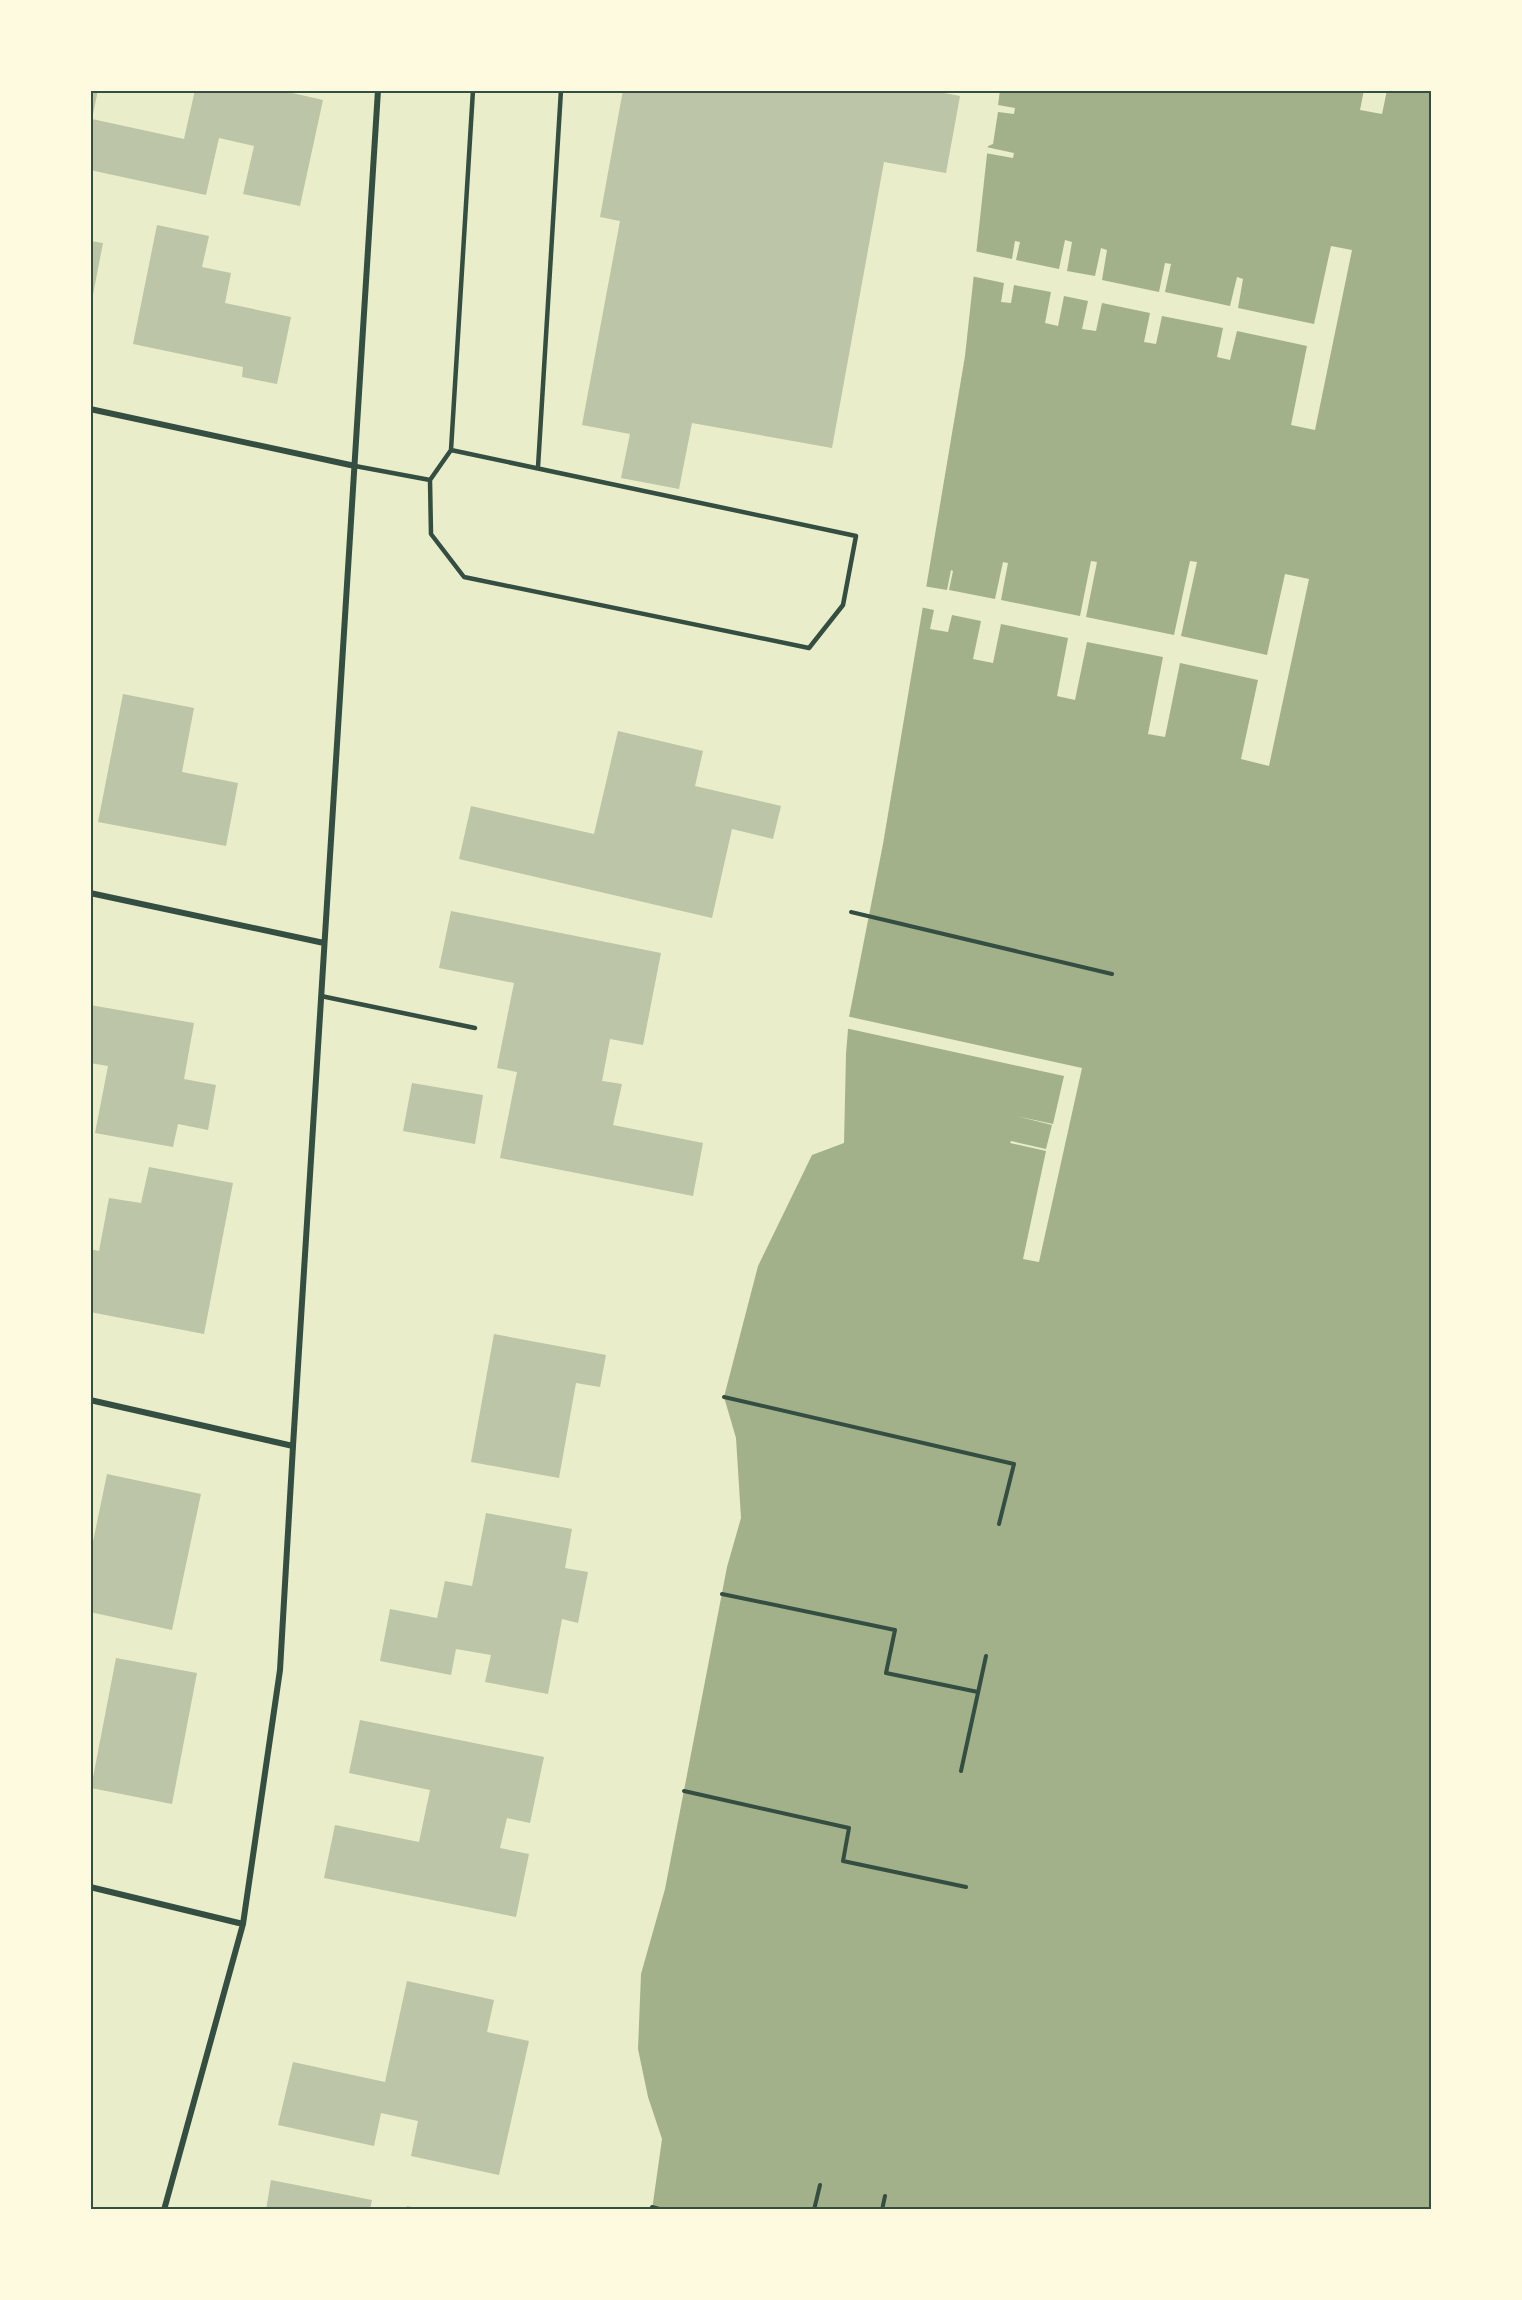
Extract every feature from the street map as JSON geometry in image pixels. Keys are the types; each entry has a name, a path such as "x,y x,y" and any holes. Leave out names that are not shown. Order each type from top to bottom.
{"street":[{"path":"164,2210 243,1924 280,1670 378,90"},
{"path":"90,409 355,466"},
{"path":"90,893 324,944"},
{"path":"90,1401 293,1446"},
{"path":"90,1887 243,1924"}],"lane":[{"path":"451,450 856,536 843,605 809,648 464,578 431,534 430,480 451,450 473,90"},
{"path":"538,467 561,90"},
{"path":"355,466 430,480"},
{"path":"321,996 475,1028"}],"path":[{"path":"851,912 1112,974"},
{"path":"724,1397 1014,1464 999,1524"},
{"path":"722,1594 895,1630 886,1672 978,1692"},
{"path":"961,1771 986,1656"},
{"path":"684,1791 849,1828 843,1861 966,1887"},
{"path":"814,2210 820,2185"},
{"path":"882,2210 885,2196"},
{"path":"652,2208 663,2210"}],"shaded area":[{"path":"994,90 1432,90 1432,2210 652,2210 662,2139 648,2097 638,2049 641,1974 665,1889 727,1567 741,1518 736,1438 724,1397 758,1266 812,1155 844,1143 849,1017 883,844 965,356"}],"pier":[{"path":"991,90 1000,90 998,105 1015,108 1014,114 998,112 993,144 986,147 1014,153 1013,158 985,153"},
{"path":"1364,90 1387,90 1382,114 1360,110"},
{"path":"1065,240 1072,242 1067,271 1095,276 1101,248 1107,250 1102,280 1159,292 1165,263 1171,264 1165,292 1230,306 1237,277 1243,279 1238,308 1314,324 1331,246 1352,250 1315,430 1291,425 1307,346 1237,331 1230,360 1217,357 1223,328 1162,316 1156,344 1144,342 1150,313 1102,303 1096,331 1082,329 1088,301 1064,296 1058,326 1045,323 1051,292 1014,285 1011,303 1001,302 1004,283 971,276 974,251 1012,259 1015,241 1020,242 1016,260 1059,269"},
{"path":"1091,561 1097,562 1086,617 1174,635 1190,561 1197,562 1181,636 1267,655 1285,574 1309,579 1269,766 1241,759 1258,680 1180,663 1165,737 1148,734 1163,657 1087,642 1075,700 1057,696 1068,638 1001,624 993,663 973,659 981,621 952,615 948,632 930,629 934,610 920,607 923,586 947,590 951,570 953,571 949,590 995,599 1003,562 1008,563 1001,600 1080,616"},
{"path":"846,1016 1082,1068 1039,1262 1023,1259 1046,1151 1010,1143 1011,1141 1046,1149 1052,1125 1016,1116 1053,1124 1064,1076 845,1028"}],"building":[{"path":"90,90 98,90 92,119 184,139 195,90 279,90 323,100 300,206 243,194 254,146 219,138 206,195 90,170"},
{"path":"623,90 928,90 960,96 946,173 884,162 832,448 692,423 679,489 621,478 630,434 582,425 620,221 600,217"},
{"path":"157,225 209,236 202,267 231,273 225,303 291,317 277,384 242,377 243,367 133,344"},
{"path":"90,241 103,243 91,305 90,305"},
{"path":"123,694 194,708 182,772 238,783 226,846 98,822"},
{"path":"618,731 703,751 695,786 781,806 773,839 732,829 712,918 459,859 471,806 594,834"},
{"path":"451,911 661,953 643,1045 610,1039 602,1081 622,1084 613,1125 703,1143 693,1196 500,1158 517,1072 497,1068 514,983 439,968"},
{"path":"90,1005 194,1023 184,1079 216,1085 208,1130 178,1124 173,1147 95,1133 108,1066 90,1063"},
{"path":"412,1083 483,1095 475,1144 403,1131"},
{"path":"149,1167 233,1183 204,1334 90,1312 90,1249 99,1251 109,1198 141,1203"},
{"path":"494,1334 606,1355 600,1387 576,1383 559,1478 471,1462"},
{"path":"107,1474 201,1494 172,1630 90,1612 90,1556"},
{"path":"486,1513 572,1529 565,1568 588,1572 578,1623 562,1619 548,1694 485,1682 491,1655 456,1649 451,1675 380,1661 390,1609 437,1618 445,1581 472,1586"},
{"path":"116,1658 197,1673 172,1804 91,1788"},
{"path":"360,1720 544,1757 530,1823 507,1818 500,1848 529,1854 516,1917 324,1878 335,1825 419,1842 430,1790 349,1773"},
{"path":"407,1981 494,2000 487,2032 529,2041 499,2175 411,2156 418,2121 381,2113 374,2146 278,2125 293,2062 385,2082"},
{"path":"271,2180 372,2200 370,2210 266,2210"},
{"path":"407,2206 421,2209 421,2210 406,2210"}]}
